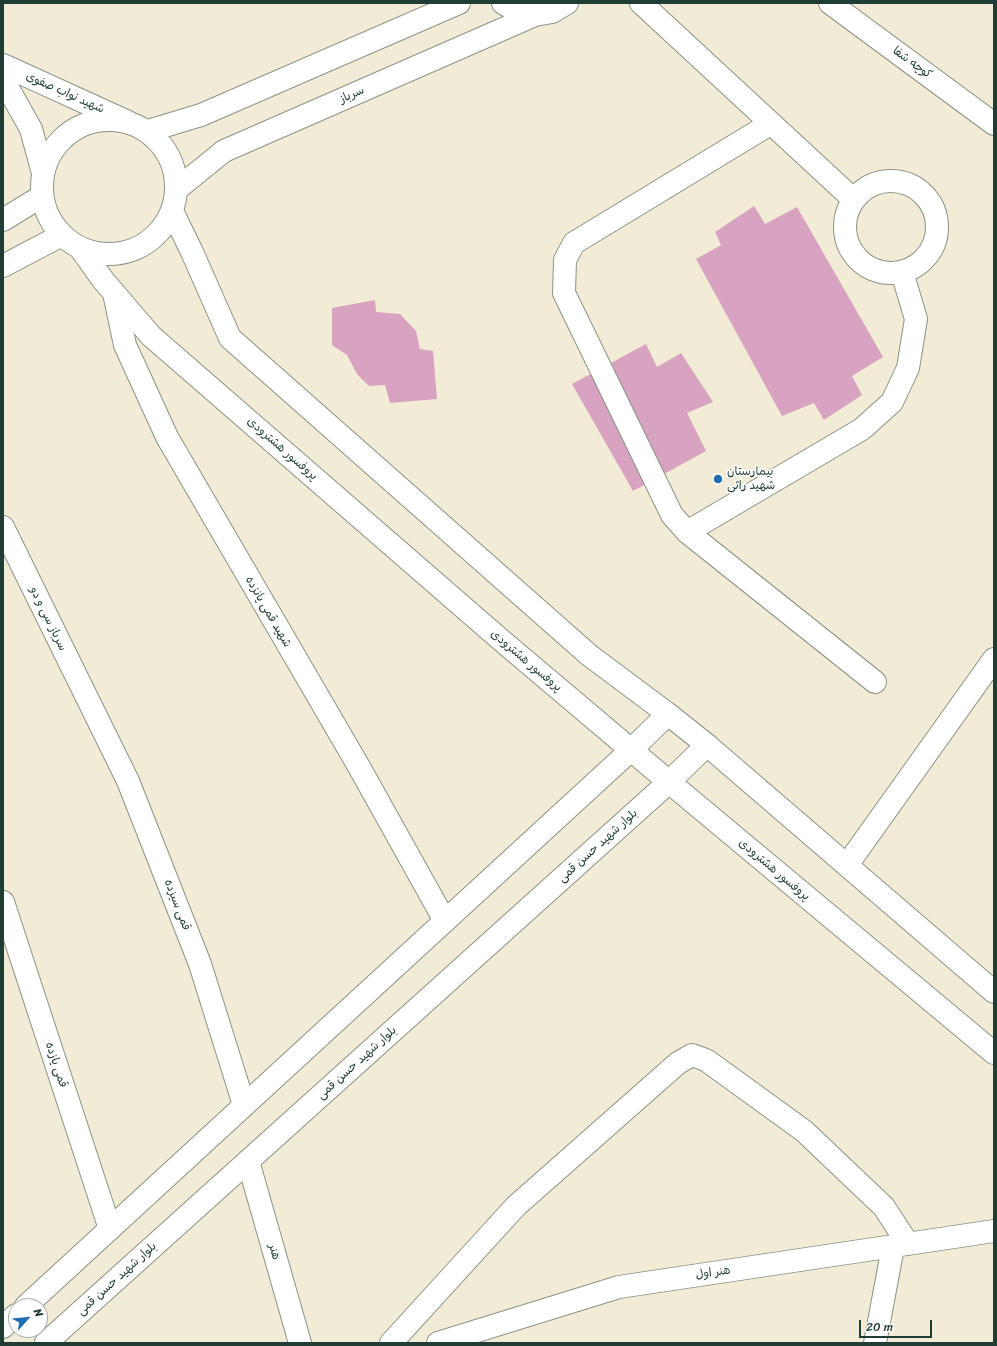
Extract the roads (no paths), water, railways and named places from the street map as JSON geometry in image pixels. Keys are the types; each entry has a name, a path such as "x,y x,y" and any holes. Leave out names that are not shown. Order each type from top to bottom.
{"street":[{"path":"148,131 201,115 427,10 459,3"},
{"path":"503,3 519,13 535,15 552,12 567,3"},
{"path":"641,3 770,124 854,200"},
{"name":"کوچه شفا","path":"830,3 994,124"},
{"name":"سرباز","path":"177,189 224,152 535,15"},
{"name":"شهید نواب صفوی","path":"3,65 128,122"},
{"name":"شهید نواب صفوی","path":"3,79 31,129 42,173"},
{"path":"105,119 128,122 148,131 164,147 174,167 177,189 172,211 161,231 144,245 124,253 102,254 80,248 62,235 49,217 42,196 42,173 50,152 65,135 84,124 105,119"},
{"path":"770,124 574,243 565,260 564,293 672,515 687,532 875,682"},
{"path":"891,181 906,183 919,190 929,201 935,214 937,229 934,244 927,256 916,266 902,272 888,273 874,270 863,263 853,253 847,240 845,226 847,213 854,200 864,190 877,183 891,181"},
{"path":"3,220 42,196"},
{"path":"172,211 230,338 589,655 707,745 847,865 991,983"},
{"path":"3,266 62,235"},
{"name":"پروفسور هشترودی","path":"80,248 104,280 151,336 501,640 669,782 994,1052"},
{"path":"687,532 862,429 892,402 908,368 916,319 902,272"},
{"name":"شهید قمی پانزده","path":"114,292 124,345 167,437 358,765 445,921"},
{"name":"سرباز سی و دو","path":"3,527 93,711"},
{"path":"847,865 990,674"},
{"name":"قمی سیزده","path":"93,711 128,781 197,957 244,1105"},
{"path":"35,1298 631,750 668,714"},
{"name":"بلوار شهید حسن قمی","path":"46,1343 669,782 707,745"},
{"name":"قمی یازده","path":"3,902 110,1229"},
{"path":"391,1343 516,1206 678,1063 692,1055 706,1060 804,1130 884,1206 900,1246 875,1343"},
{"name":"هنر","path":"248,1161 300,1343"},
{"name":"هنر اول","path":"438,1343 619,1288 994,1232"}],"place":[{"name":"بیمارستان شهید راثی","path":"718,479"}]}
